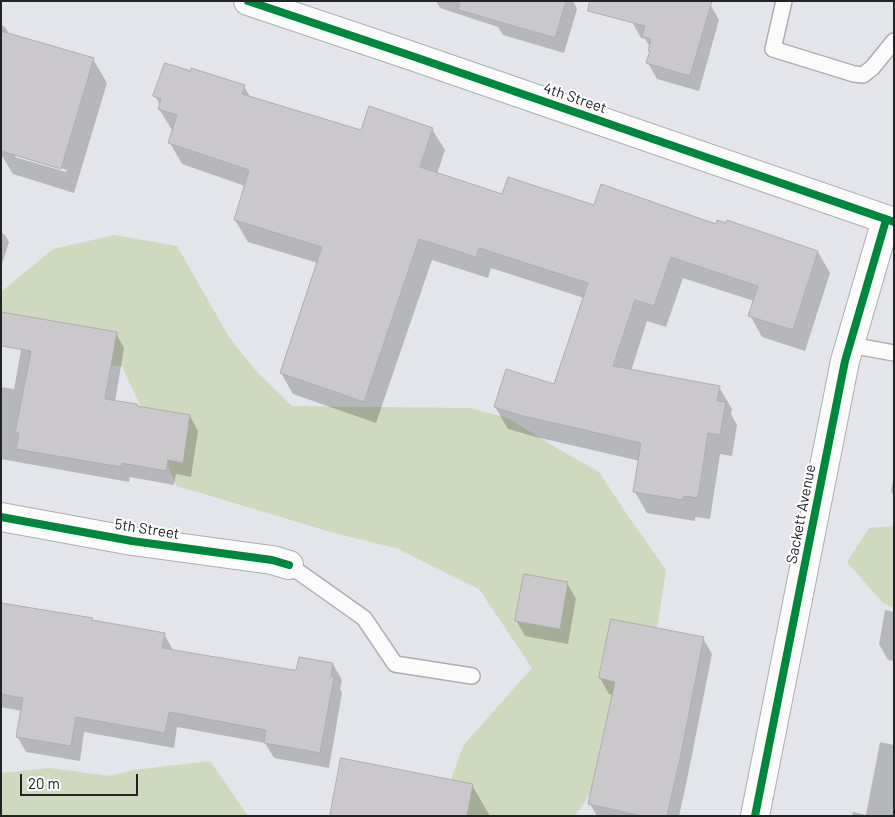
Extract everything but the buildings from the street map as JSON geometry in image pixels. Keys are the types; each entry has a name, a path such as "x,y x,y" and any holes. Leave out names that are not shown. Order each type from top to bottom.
{"street":[{"name":"4th Street","path":"248,1 890,221"},
{"name":"Sackett Avenue","path":"755,816 845,361 890,221"},
{"name":"5th Street","path":"1,517 141,542 272,560 289,565"}],"lane":[{"path":"784,1 774,49 854,74 863,75 872,68 894,42"},
{"path":"850,344 894,353"},
{"path":"289,565 364,618 394,664 472,676"}],"green space":[{"path":"114,235 177,246 229,337 256,371 292,406 469,408 508,418 599,472 666,570 644,714 575,816 438,816 463,746 532,668 479,589 396,548 334,533 177,486 122,366 55,365 1,338 1,292 53,249"},
{"path":"894,526 894,608 883,603 847,562 869,528"},
{"path":"210,761 248,816 1,816 1,773 50,768 109,776 134,770"}],"cycle path":[{"path":"248,1 894,222"},
{"path":"755,816 845,361 886,220"},
{"path":"1,517 132,541 272,560 289,565"}]}
